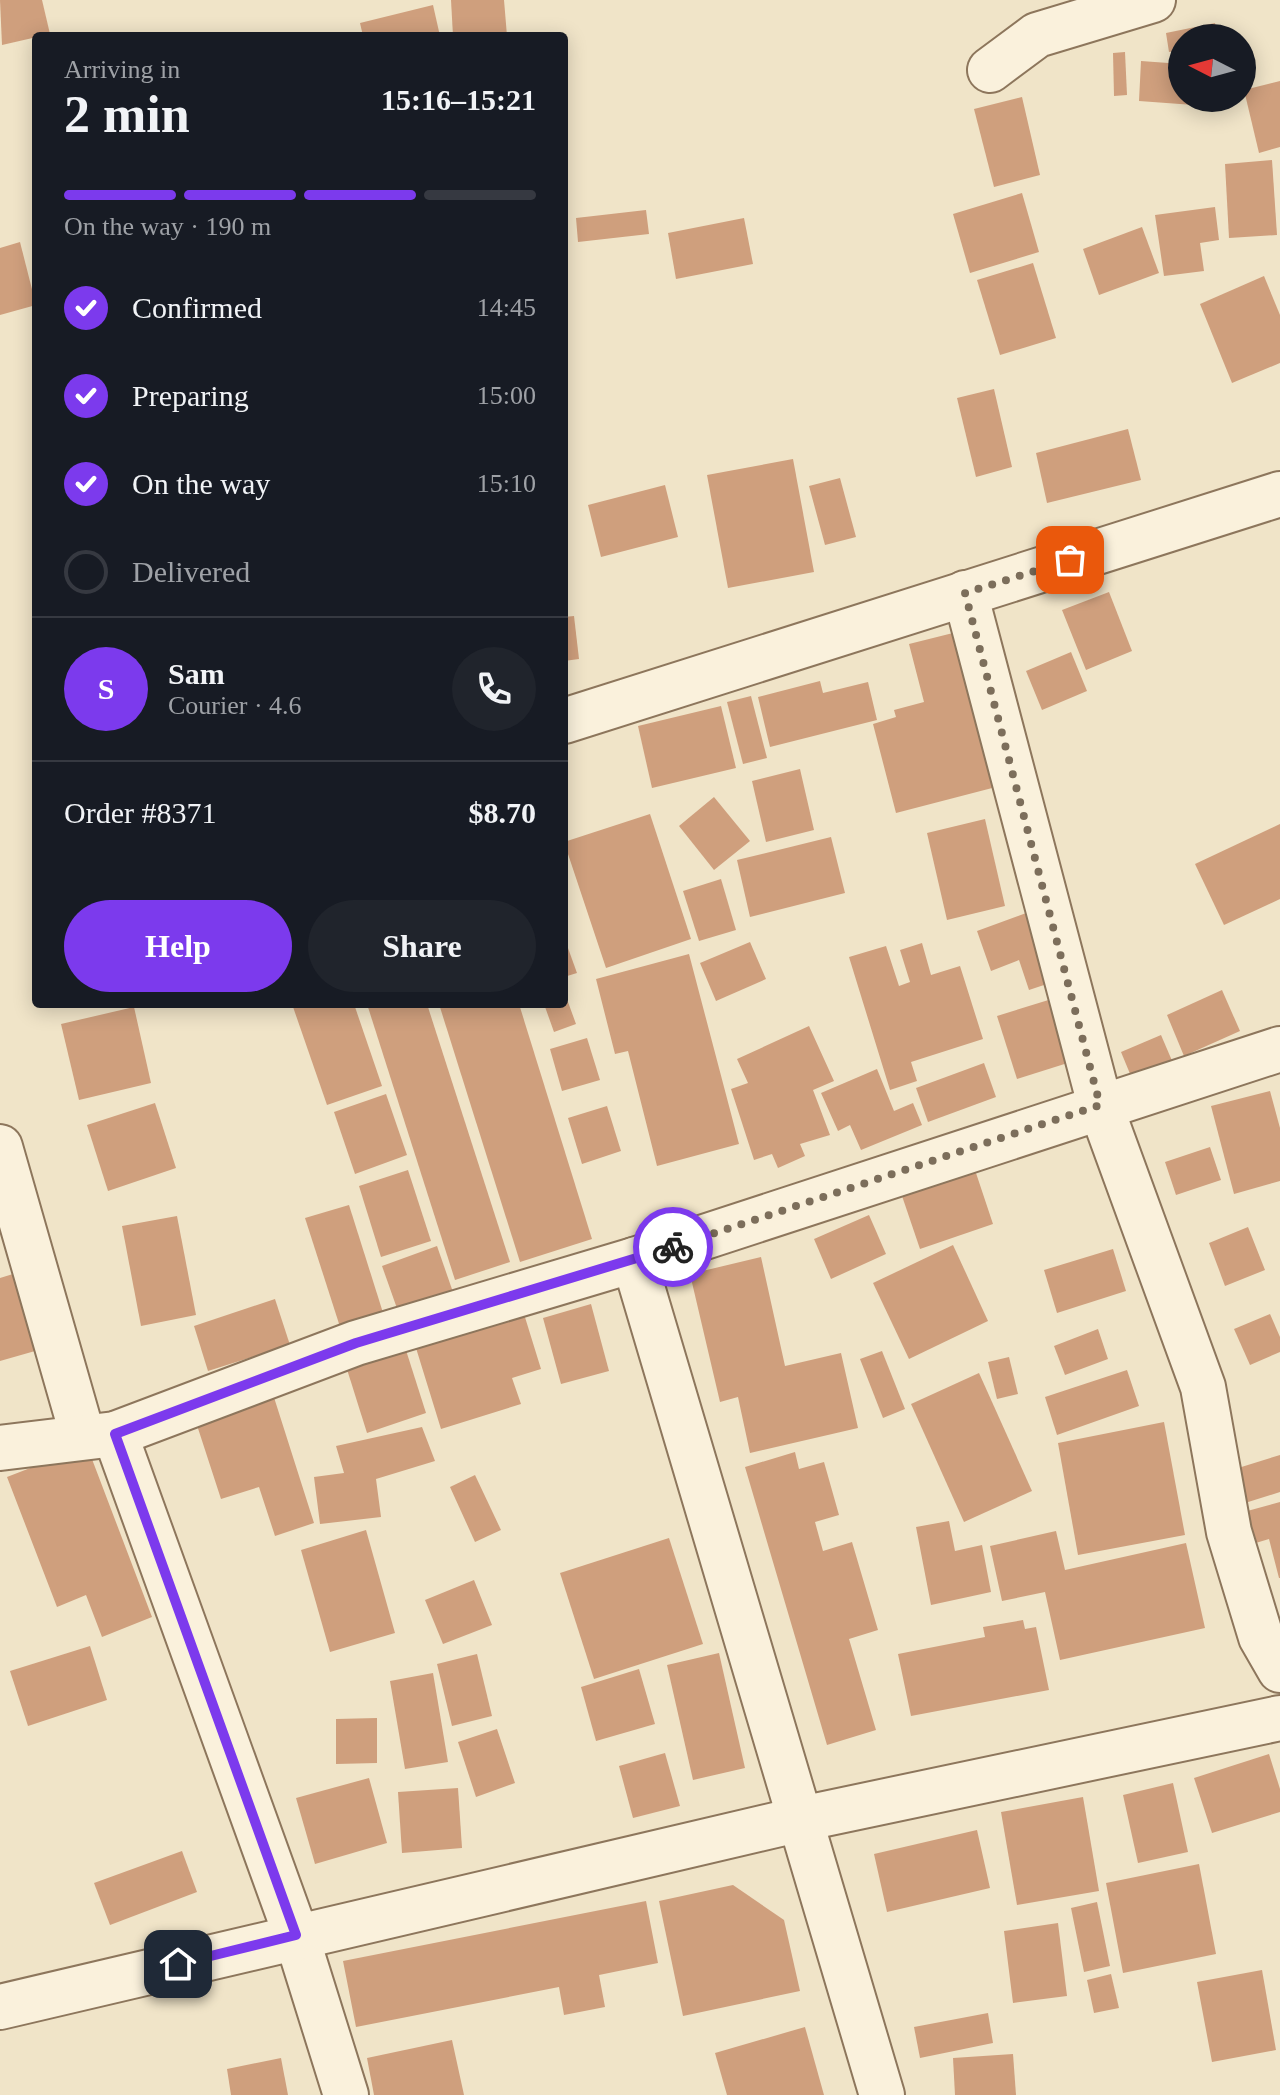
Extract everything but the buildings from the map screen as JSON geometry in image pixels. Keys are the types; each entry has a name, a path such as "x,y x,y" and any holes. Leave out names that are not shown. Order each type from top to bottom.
{"street":[{"path":"990,70 1037,35 1153,0"},
{"path":"568,720 1280,494"},
{"path":"965,593 1100,1105 1203,1387 1229,1532 1261,1637 1280,1670"},
{"path":"0,1448 99,1435 356,1343 634,1260 1100,1105 1280,1049"},
{"path":"0,1147 99,1435 296,1935 346,2095"},
{"path":"634,1260 882,2095"},
{"path":"0,2007 296,1935 801,1819 1280,1718"}],"way so far":[{"path":"673,1247 1100,1105 965,593 1070,560"}],"route":[{"path":"178,1964 296,1935 115,1434 356,1343 673,1247"}]}
